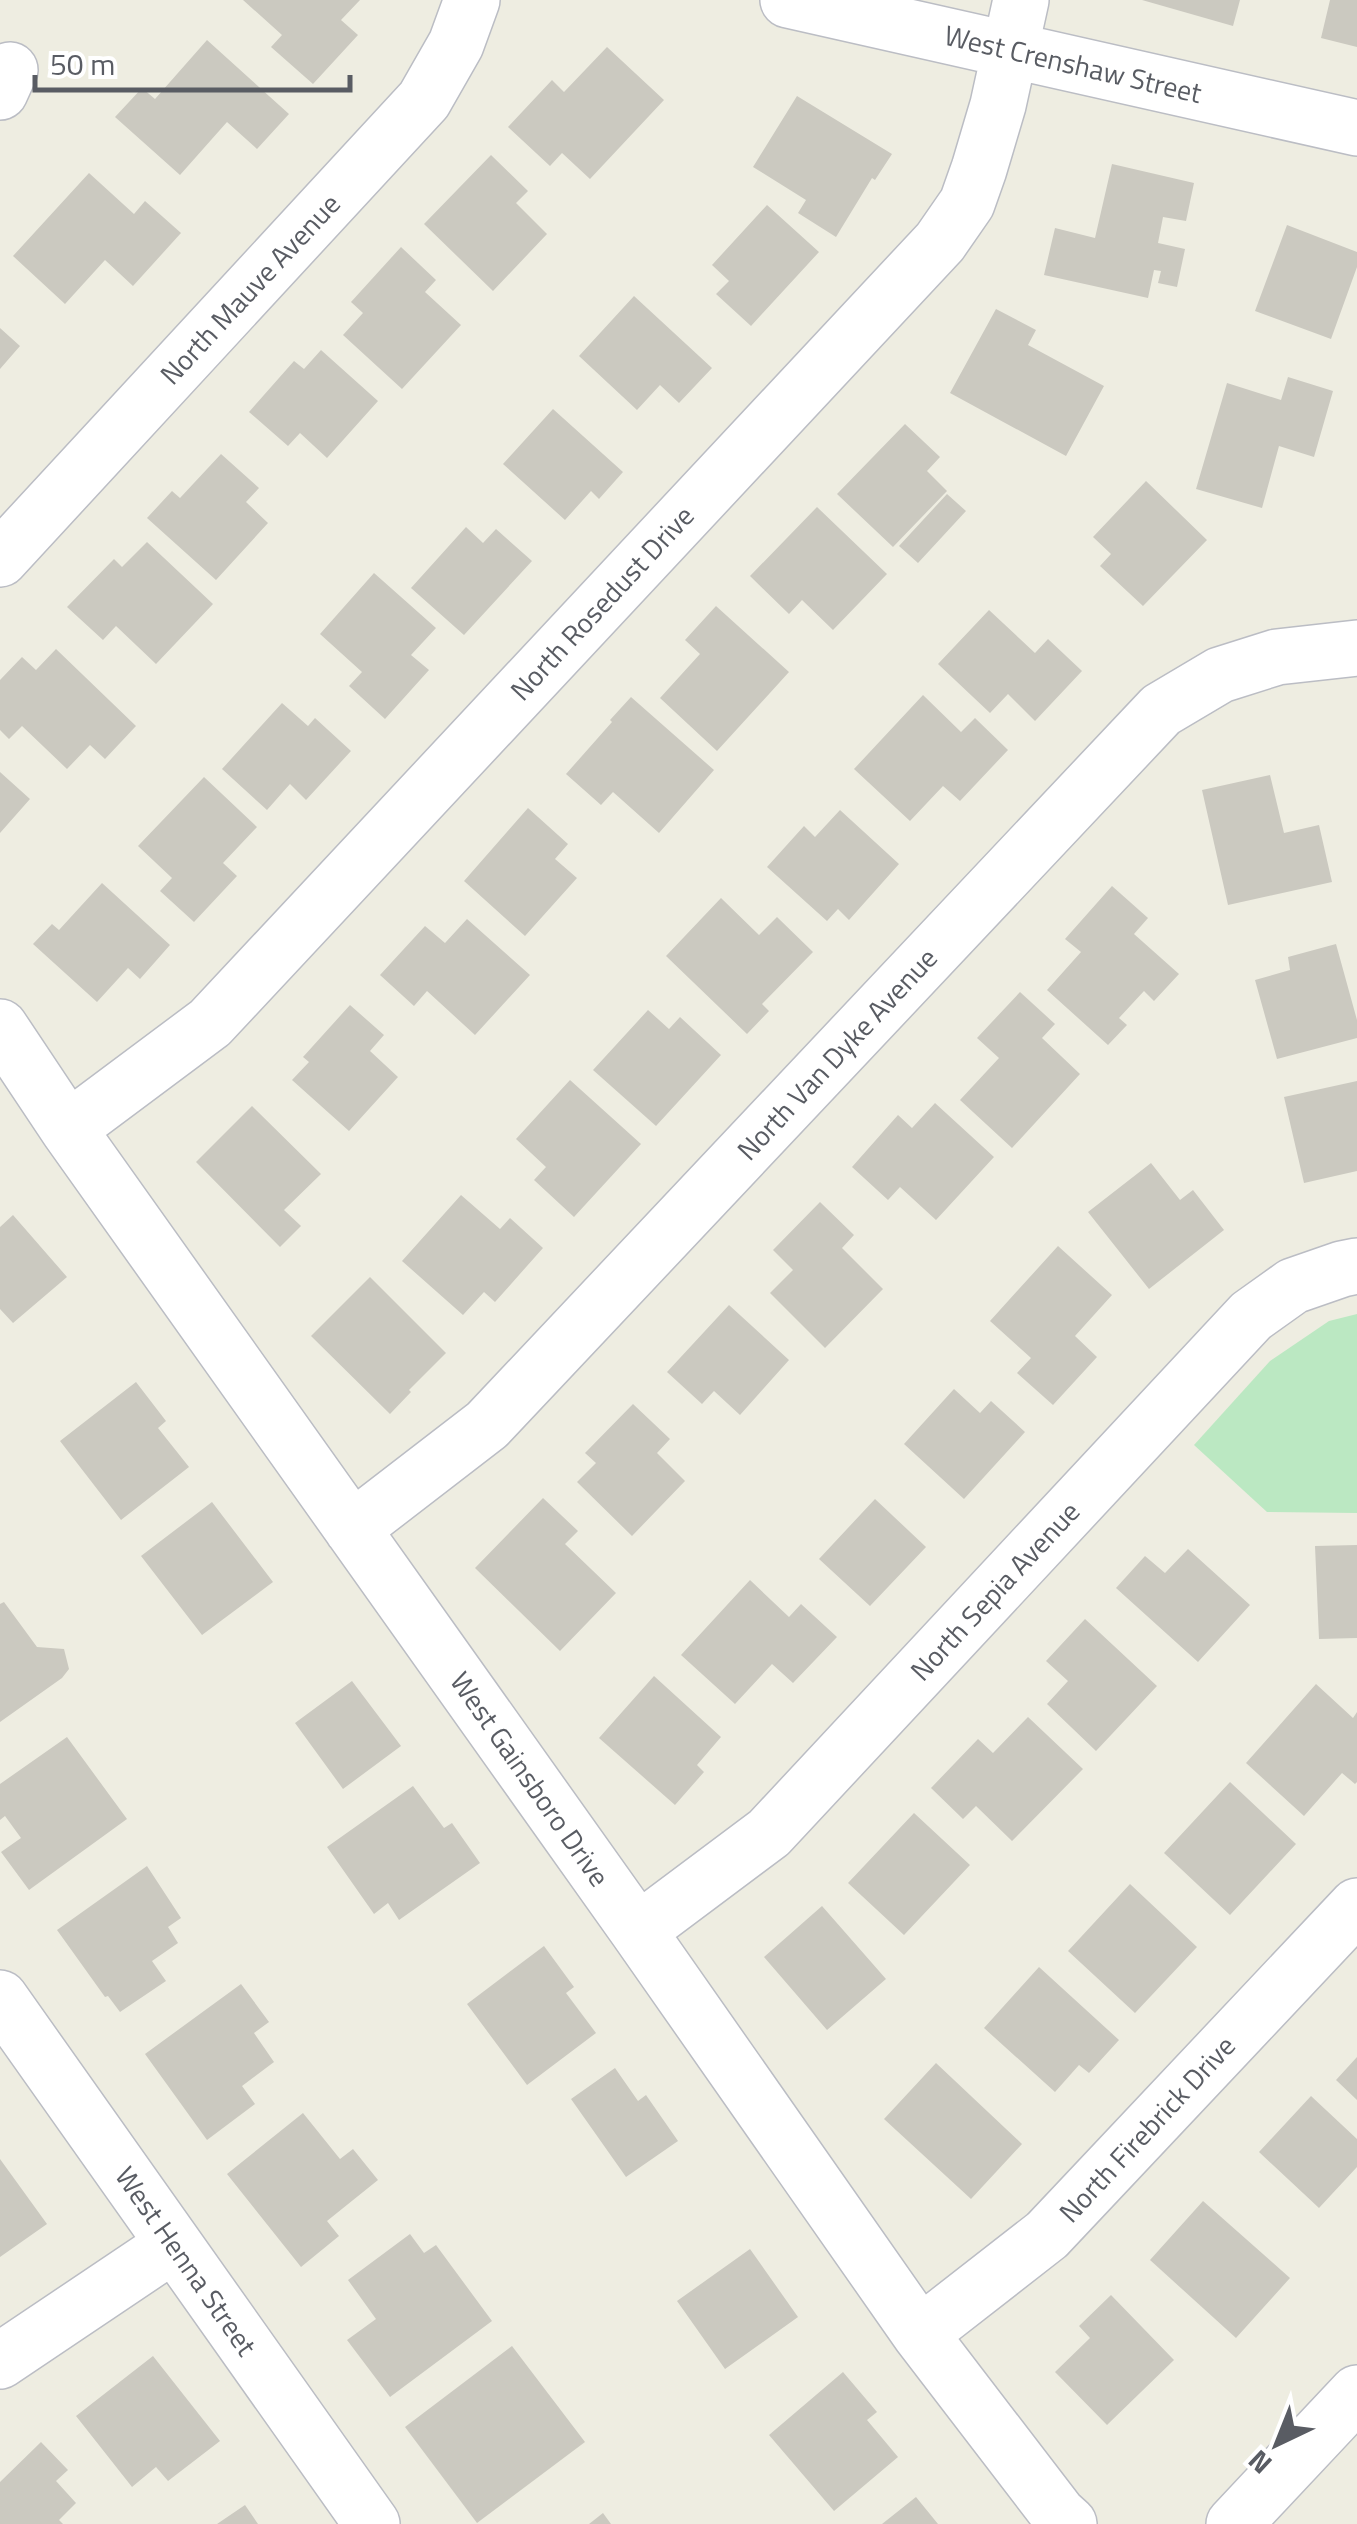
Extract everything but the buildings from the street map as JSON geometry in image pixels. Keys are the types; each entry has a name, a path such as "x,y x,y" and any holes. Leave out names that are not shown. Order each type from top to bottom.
{"street":[{"name":"North Mauve Avenue","path":"0,559 424,100 456,44 472,0"},
{"name":"West Crenshaw Street","path":"788,0 1016,24 1357,128"},
{"name":"North Rosedust Drive","path":"68,1129 210,1022 940,242 967,203 979,169 1016,24"},
{"name":"North Van Dyke Avenue","path":"352,1529 488,1426 1161,710 1220,675 1277,658 1357,648"},
{"name":"West Gainsboro Drive","path":"0,1027 68,1129 920,2334 1069,2524"},
{"name":"North Sepia Avenue","path":"638,1931 769,1833 1251,1316 1292,1286 1357,1266"},
{"name":"North Firebrick Drive","path":"920,2334 1047,2235 1357,1906"},
{"name":"West Henna Street","path":"0,1998 372,2524"},
{"path":"0,2361 174,2244"},
{"path":"1234,2524 1357,2394"}],"green space":[{"path":"1357,1314 1357,1513 1267,1512 1194,1445 1270,1361 1329,1321"}]}
